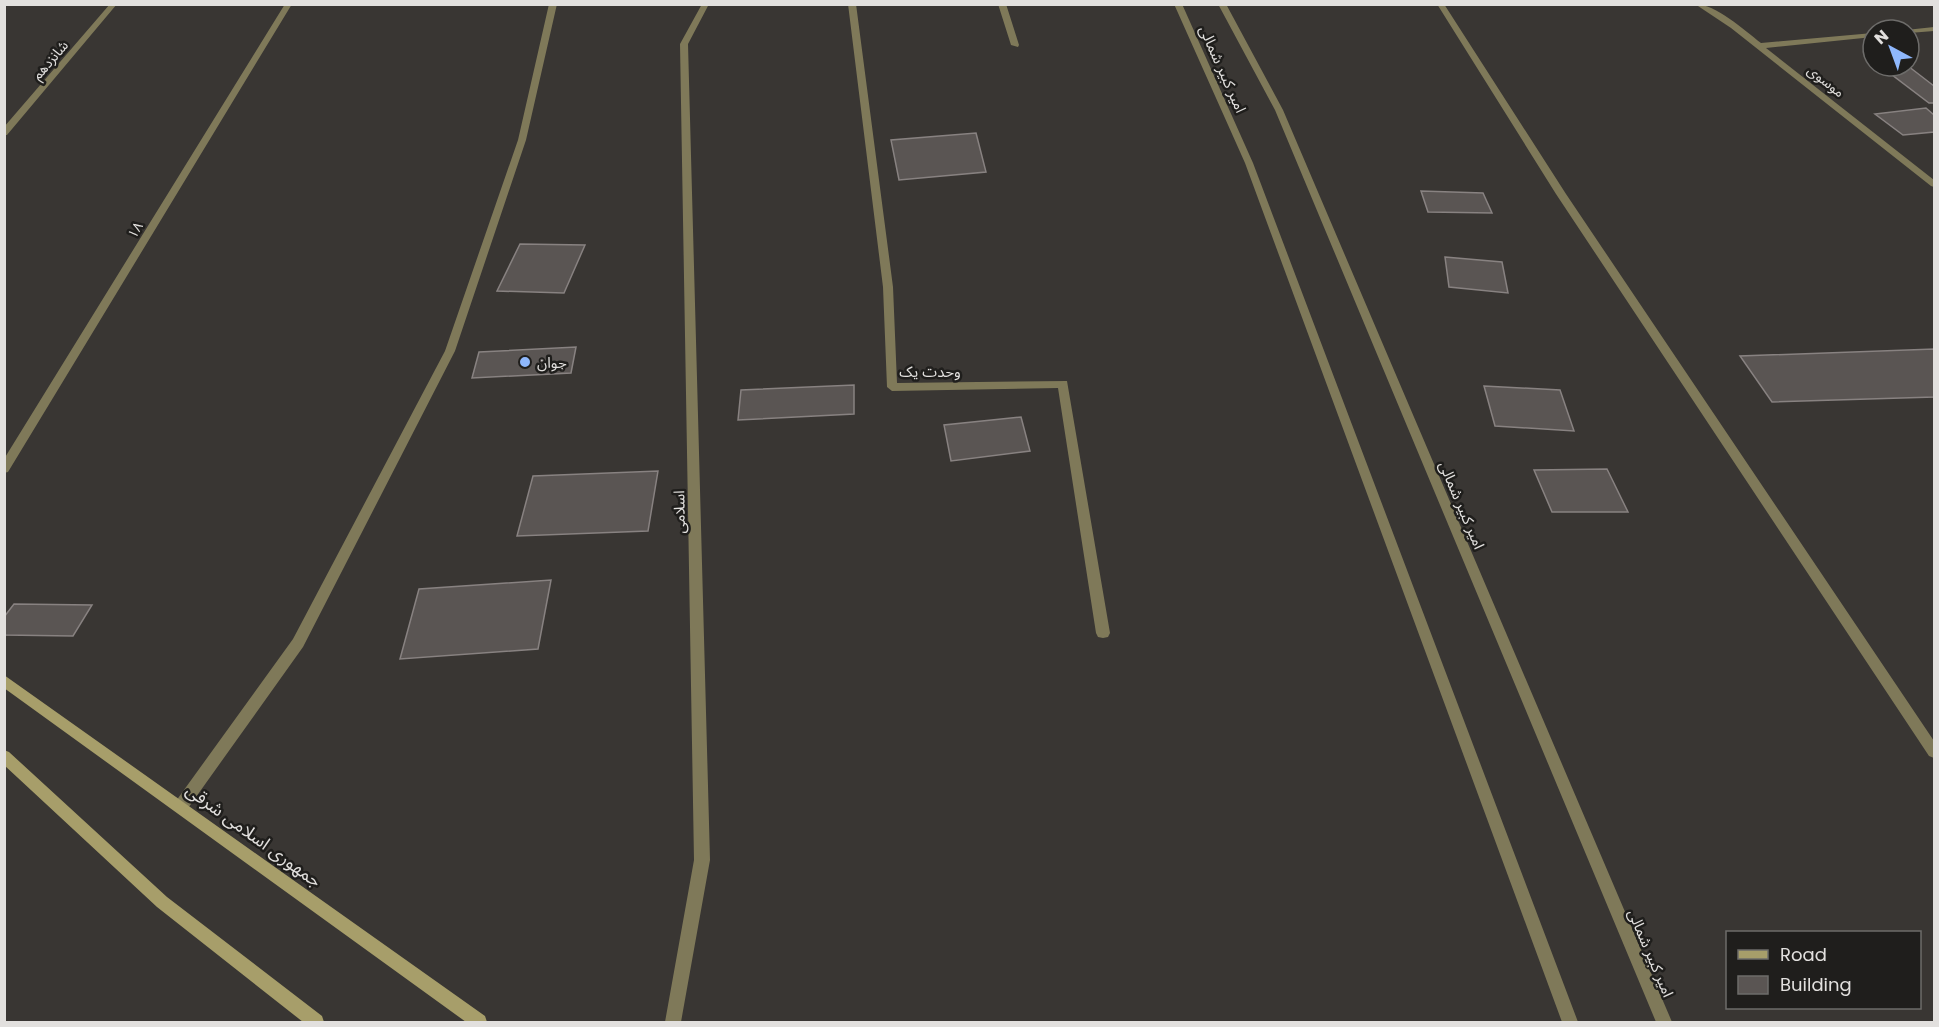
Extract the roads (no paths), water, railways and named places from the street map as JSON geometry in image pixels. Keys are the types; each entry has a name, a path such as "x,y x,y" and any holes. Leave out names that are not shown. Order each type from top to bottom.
{"main road":[{"name":"جمهوری اسلامی شرقی","path":"4,680 479,1023"},
{"path":"4,756 162,902 316,1023"}],"street":[{"name":"شانزدهم","path":"4,133 114,4"},
{"name":"۱۸","path":"4,469 289,4"},
{"path":"181,806 298,643 450,351 522,140 553,4"},
{"name":"اسلامی","path":"673,1023 702,860 684,44 706,4"},
{"name":"وحدت یک","path":"852,4 888,286 892,387 1063,384 1103,633"},
{"path":"1002,4 1015,45"},
{"name":"امیر کبیر شمالی","path":"1178,4 1249,163 1570,1023"},
{"name":"امیر کبیر شمالی","path":"1222,4 1279,110 1664,1023"},
{"path":"1440,4 1561,194 1935,752"},
{"name":"موسوی","path":"1698,4 1734,26 1935,184"},
{"path":"1759,46 1861,36"}],"place":[{"name":"جوان","path":"525,362"}]}
